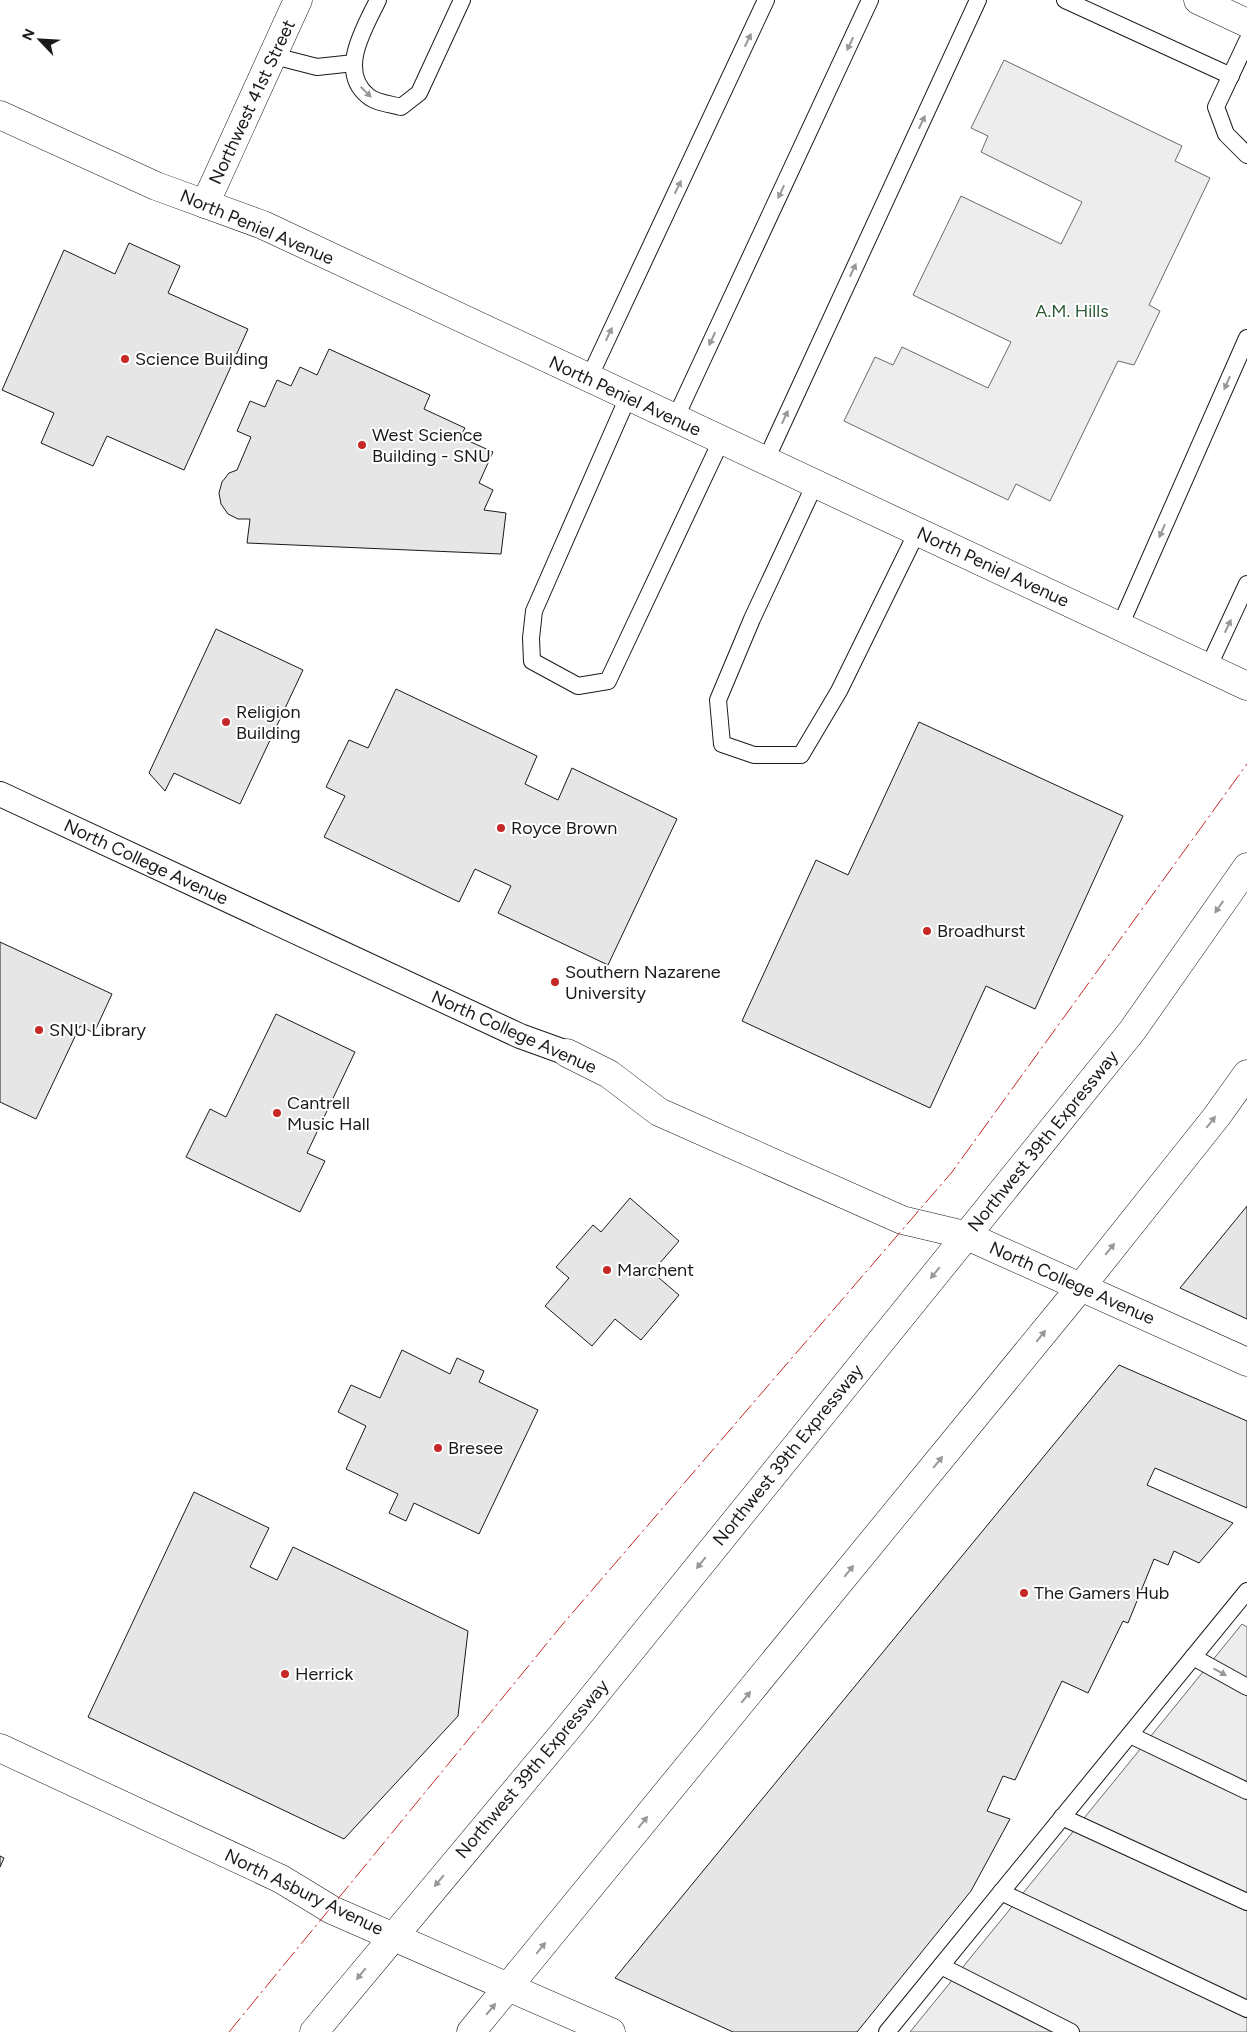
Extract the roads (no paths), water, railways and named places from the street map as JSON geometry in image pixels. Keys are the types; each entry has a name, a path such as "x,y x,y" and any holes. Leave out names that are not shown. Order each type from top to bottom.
{"main road":[{"name":"Northwest 41st Street","path":"204,204 274,56 298,0"},
{"path":"1198,0 1247,23"},
{"name":"North Peniel Avenue","path":"0,115 156,186 263,226 1247,686"},
{"name":"Northwest 39th Expressway","path":"314,2032 392,1936 572,1723 1132,1031 1247,867"},
{"name":"North College Avenue","path":"568,1053 609,1074 659,1112 902,1220 965,1235 1247,1362"},
{"path":"471,2032 1080,1288 1217,1116 1247,1074"},
{"name":"North Asbury Avenue","path":"0,1748 281,1879 332,1910 510,1986 611,2032"}],"street":[{"name":"North College Avenue","path":"0,794 520,1036 568,1053"}],"lane":[{"path":"378,0 360,37 354,63 356,80 368,96 401,107 420,93 462,0"},
{"path":"589,378 766,0"},
{"path":"675,419 870,0"},
{"path":"765,462 978,0"},
{"path":"1065,0 1230,76"},
{"path":"1247,41 1216,107 1226,134 1247,155"},
{"path":"274,56 317,67 354,63"},
{"path":"1120,626 1247,338"},
{"path":"628,397 534,611 531,638 532,661 578,686 608,681 721,441"},
{"path":"814,484 752,619 718,700 722,744 754,755 801,755 839,690 917,532"},
{"path":"1208,668 1247,584"},
{"path":"887,2032 1193,1657 1241,1609 1247,1591"},
{"path":"1193,1657 1247,1687"},
{"path":"1130,1735 1247,1791"},
{"path":"1062,1817 1247,1902"},
{"path":"1001,1892 1247,2009"},
{"path":"941,1966 1072,2032"}],"place":[{"name":"Science Building","path":"125,359"},
{"name":"West Science Building - SNU","path":"362,445"},
{"name":"Religion Building","path":"226,722"},
{"name":"Royce Brown","path":"501,828"},
{"name":"Broadhurst","path":"927,931"},
{"name":"Southern Nazarene University","path":"555,982"},
{"name":"SNU Library","path":"39,1030"},
{"name":"Cantrell Music Hall","path":"277,1113"},
{"name":"Marchent","path":"607,1270"},
{"name":"Bresee","path":"438,1448"},
{"name":"The Gamers Hub","path":"1024,1593"},
{"name":"Herrick","path":"285,1674"}],"park label":[{"name":"A.M. Hills","path":"1072,311"}]}
